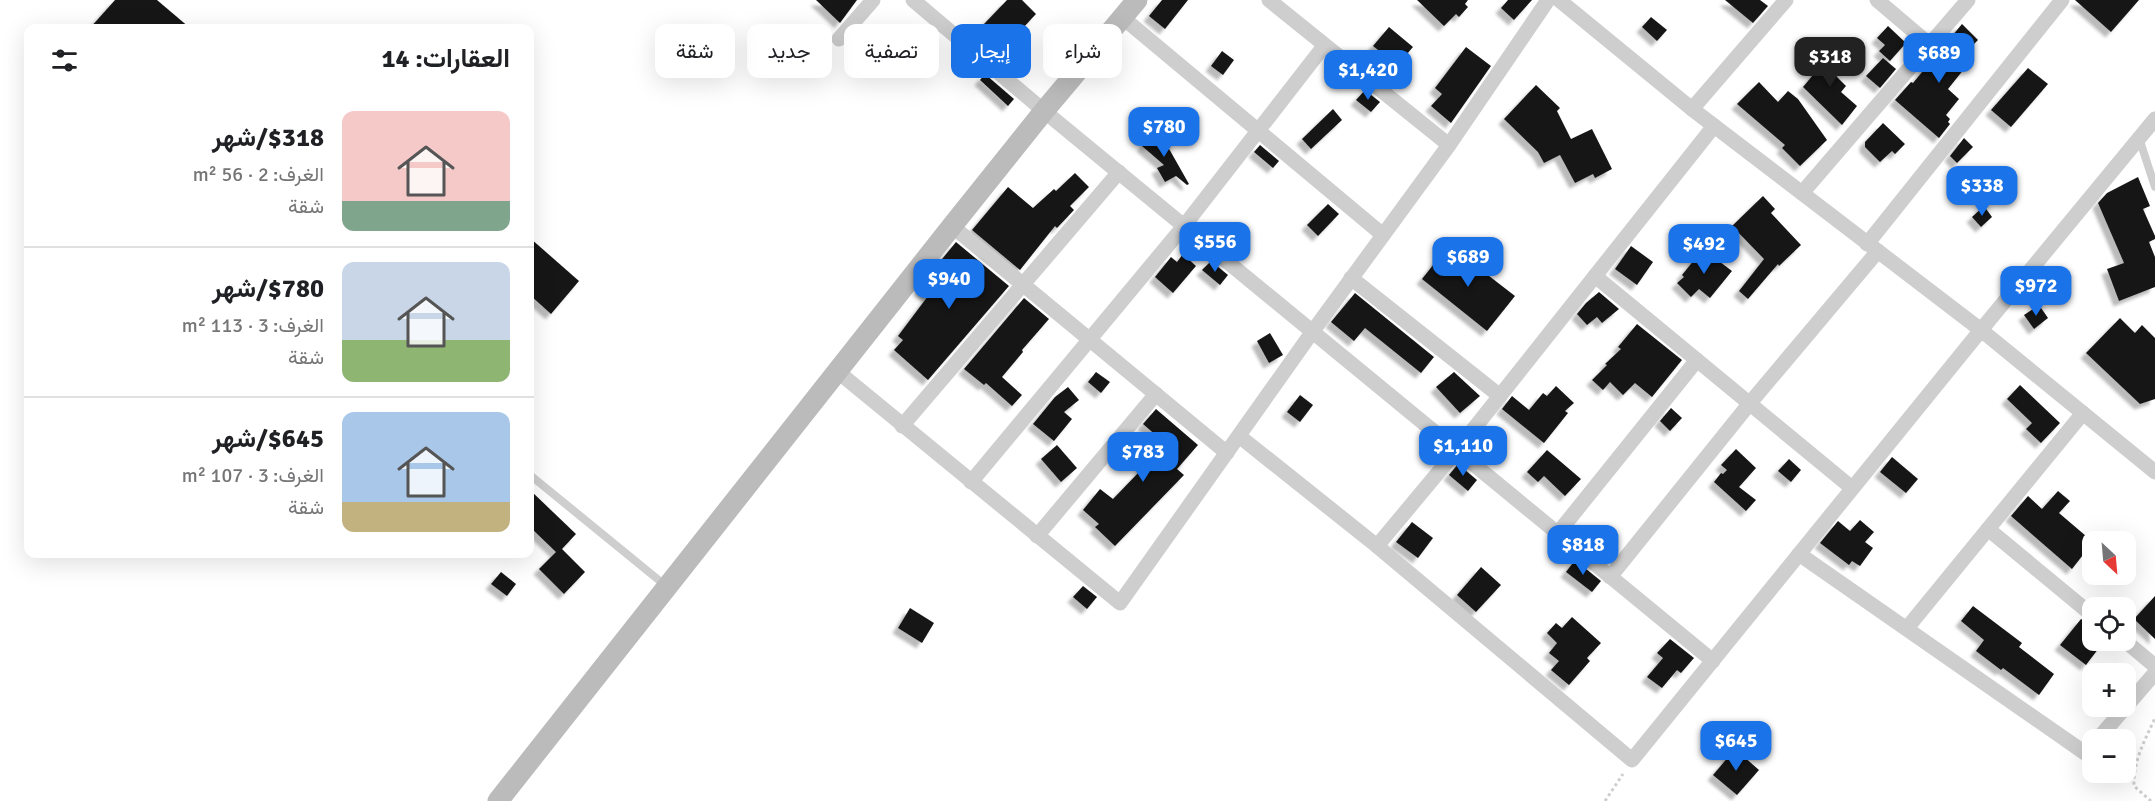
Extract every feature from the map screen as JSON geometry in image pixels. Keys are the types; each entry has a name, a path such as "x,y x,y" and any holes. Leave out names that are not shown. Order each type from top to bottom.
{"main road":[{"path":"498,801 952,226 1132,5"}],"street":[{"path":"839,39 873,0"},
{"path":"913,0 1044,111 1713,661"},
{"path":"1269,0 1449,145"},
{"path":"837,372 1120,603 1351,278 1449,145 1548,0"},
{"path":"1559,0 1692,109 1981,330 2155,472"},
{"path":"1692,109 1786,0"},
{"path":"1877,0 1930,45"},
{"path":"1802,193 1968,0"},
{"path":"1610,577 1873,247 2062,0"},
{"path":"1132,5 1258,131 1383,235"},
{"path":"971,482 1184,226 1324,46"},
{"path":"1239,436 1377,546 1632,760 2155,119"},
{"path":"1377,546 1457,450 1714,126"},
{"path":"902,426 1119,172"},
{"path":"952,226 1227,453"},
{"path":"1595,276 1852,488"},
{"path":"1351,278 1500,396"},
{"path":"1558,533 1697,360"},
{"path":"1037,536 1156,394"},
{"path":"1907,628 2083,413"},
{"path":"1988,529 2082,607"},
{"path":"1799,554 2082,751"},
{"path":"2136,650 2155,666"},
{"path":"2107,729 2155,673"}],"lane":[{"path":"2139,138 2155,187"},
{"path":"534,478 666,586"}],"path":[{"path":"2151,801 2134,786 2133,771 2155,717"},
{"path":"1605,801 1632,760"}],"building":[{"path":"115,0 157,0 185,24 94,24"},
{"path":"816,0 857,0 840,23"},
{"path":"1007,0 1022,0 1036,14 1027,24 984,24"},
{"path":"1162,0 1188,0 1165,29 1149,16"},
{"path":"1417,0 1468,0 1465,4 1468,7 1459,17 1456,14 1444,26"},
{"path":"1508,0 1532,0 1514,20 1501,8"},
{"path":"1725,0 1760,0 1768,6 1753,23"},
{"path":"2075,0 2139,0 2111,32"},
{"path":"1651,17 1667,30 1657,41 1642,27"},
{"path":"1962,24 1978,40 1965,53 1972,59 1948,89 1959,99 1946,115 1950,119 1948,122 1950,124 1939,138 1895,100 1911,82 1913,83"},
{"path":"1888,26 1906,43 1890,61 1879,51 1885,45 1877,38"},
{"path":"1389,27 1413,47 1388,76 1369,60 1378,50 1373,46"},
{"path":"1466,47 1491,66 1451,123 1431,106 1442,94 1435,88"},
{"path":"1826,49 1839,61 1830,70 1846,86 1841,92 1857,106 1842,125 1803,87 1818,69 1812,63"},
{"path":"1222,51 1234,60 1223,75 1211,66"},
{"path":"1883,58 1896,69 1880,88 1866,76"},
{"path":"2028,68 2048,84 2011,127 1991,110"},
{"path":"990,78 1014,99 1008,106 980,80"},
{"path":"1759,82 1778,102 1788,91 1798,99 1827,140 1800,166 1782,148 1785,145 1737,104"},
{"path":"1536,85 1560,108 1557,111 1571,139 1592,129 1612,169 1595,178 1593,174 1575,183 1560,155 1544,163 1538,152 1504,119"},
{"path":"1365,90 1380,102 1371,112 1356,100"},
{"path":"1333,109 1342,120 1311,149 1302,139"},
{"path":"1883,123 1905,144 1895,154 1892,151 1880,162 1865,147 1865,142"},
{"path":"1155,131 1170,144 1168,147 1189,184 1187,185 1176,176 1165,182 1157,168 1164,165 1142,146"},
{"path":"1964,138 1973,147 1957,163 1950,156"},
{"path":"1260,145 1279,161 1273,168 1254,152"},
{"path":"1075,173 1089,187 1070,206 1074,210 1057,228 1055,226 1020,270 972,230 1008,187 1033,208"},
{"path":"2138,177 2150,206 2143,209 2155,236 2155,239 2149,242 2155,257 2155,287 2119,301 2107,269 2124,263 2098,203 2107,193"},
{"path":"1763,196 1775,209 1771,213 1801,245 1779,266 1778,264 1748,299 1739,291 1764,259 1732,226"},
{"path":"1328,204 1339,214 1318,236 1307,225"},
{"path":"1984,206 1992,217 1981,227 1972,217"},
{"path":"534,242 579,281 551,314 534,299"},
{"path":"956,242 1009,286 928,380 894,350 903,340 898,336 928,296 920,289 941,267 938,264"},
{"path":"1449,245 1515,296 1487,331 1422,279"},
{"path":"1631,246 1653,262 1637,285 1615,269"},
{"path":"1703,249 1732,271 1710,298 1699,289 1691,297 1677,283 1684,277 1682,275"},
{"path":"1183,254 1196,266 1173,293 1155,277 1171,257 1177,262"},
{"path":"1211,261 1228,275 1220,285 1202,270"},
{"path":"1599,292 1619,309 1602,323 1597,317 1587,325 1577,314"},
{"path":"1355,293 1434,357 1421,373 1365,328 1354,341 1331,322"},
{"path":"1024,298 1049,319 1002,377 1022,395 1012,406 986,383 984,385 964,369"},
{"path":"2039,305 2048,318 2034,329 2024,315"},
{"path":"2120,318 2135,333 2142,325 2155,338 2155,399 2140,404 2086,353"},
{"path":"1637,324 1682,360 1652,397 1635,383 1623,395 1610,382 1603,390 1592,380 1621,349 1618,347"},
{"path":"1270,333 1283,355 1269,363 1257,341"},
{"path":"1096,372 1110,382 1101,393 1088,382"},
{"path":"1454,372 1480,396 1460,413 1436,387"},
{"path":"2020,385 2060,423 2041,443 2026,429 2032,423 2007,399"},
{"path":"1556,386 1574,403 1565,411 1568,413 1544,443 1502,409 1512,396 1529,410 1543,393 1547,396"},
{"path":"1068,387 1079,400 1064,412 1072,419 1054,441 1033,424 1055,397"},
{"path":"1300,395 1313,405 1300,422 1287,412"},
{"path":"1671,408 1682,418 1670,431 1660,421"},
{"path":"1156,409 1198,445 1177,469 1184,475 1115,546 1095,527 1099,524 1083,510 1100,489 1113,499 1166,444 1143,424"},
{"path":"1057,445 1077,468 1061,482 1041,459"},
{"path":"1736,449 1756,468 1739,487 1756,500 1746,511 1714,482 1721,473 1727,470 1721,465"},
{"path":"1547,450 1581,479 1565,496 1544,476 1538,482 1527,472"},
{"path":"1892,457 1918,479 1906,493 1880,472"},
{"path":"1789,459 1801,470 1791,482 1778,471"},
{"path":"1458,464 1477,480 1468,491 1449,475"},
{"path":"2058,491 2070,501 2059,513 2082,533 2082,556 2072,569 2011,516 2028,496 2042,509"},
{"path":"534,494 576,534 562,549 585,572 564,594 539,569 556,552 534,531"},
{"path":"1860,520 1874,532 1865,542 1873,548 1860,566 1852,561 1849,565 1820,543 1838,521 1850,531"},
{"path":"1412,522 1433,538 1418,558 1396,542"},
{"path":"1575,560 1601,581 1592,592 1566,572"},
{"path":"1481,567 1501,585 1476,612 1457,595"},
{"path":"501,572 516,584 507,596 491,584"},
{"path":"1083,586 1097,597 1087,609 1073,597"},
{"path":"2155,596 2155,639 2136,621 2136,617"},
{"path":"1973,606 2022,643 2019,647 2054,674 2039,695 1976,651 1984,640 1961,621"},
{"path":"910,608 934,623 922,643 898,628"},
{"path":"1572,617 1601,643 1587,658 1590,661 1569,685 1551,670 1559,661 1549,653 1557,643 1547,633 1556,623 1562,628"},
{"path":"2081,619 2082,651 2097,651 2088,663 2083,663 2060,645"},
{"path":"1670,639 1694,658 1681,673 1677,670 1662,688 1647,677 1663,658 1657,653"},
{"path":"1735,749 1759,770 1737,795 1713,775"}]}
